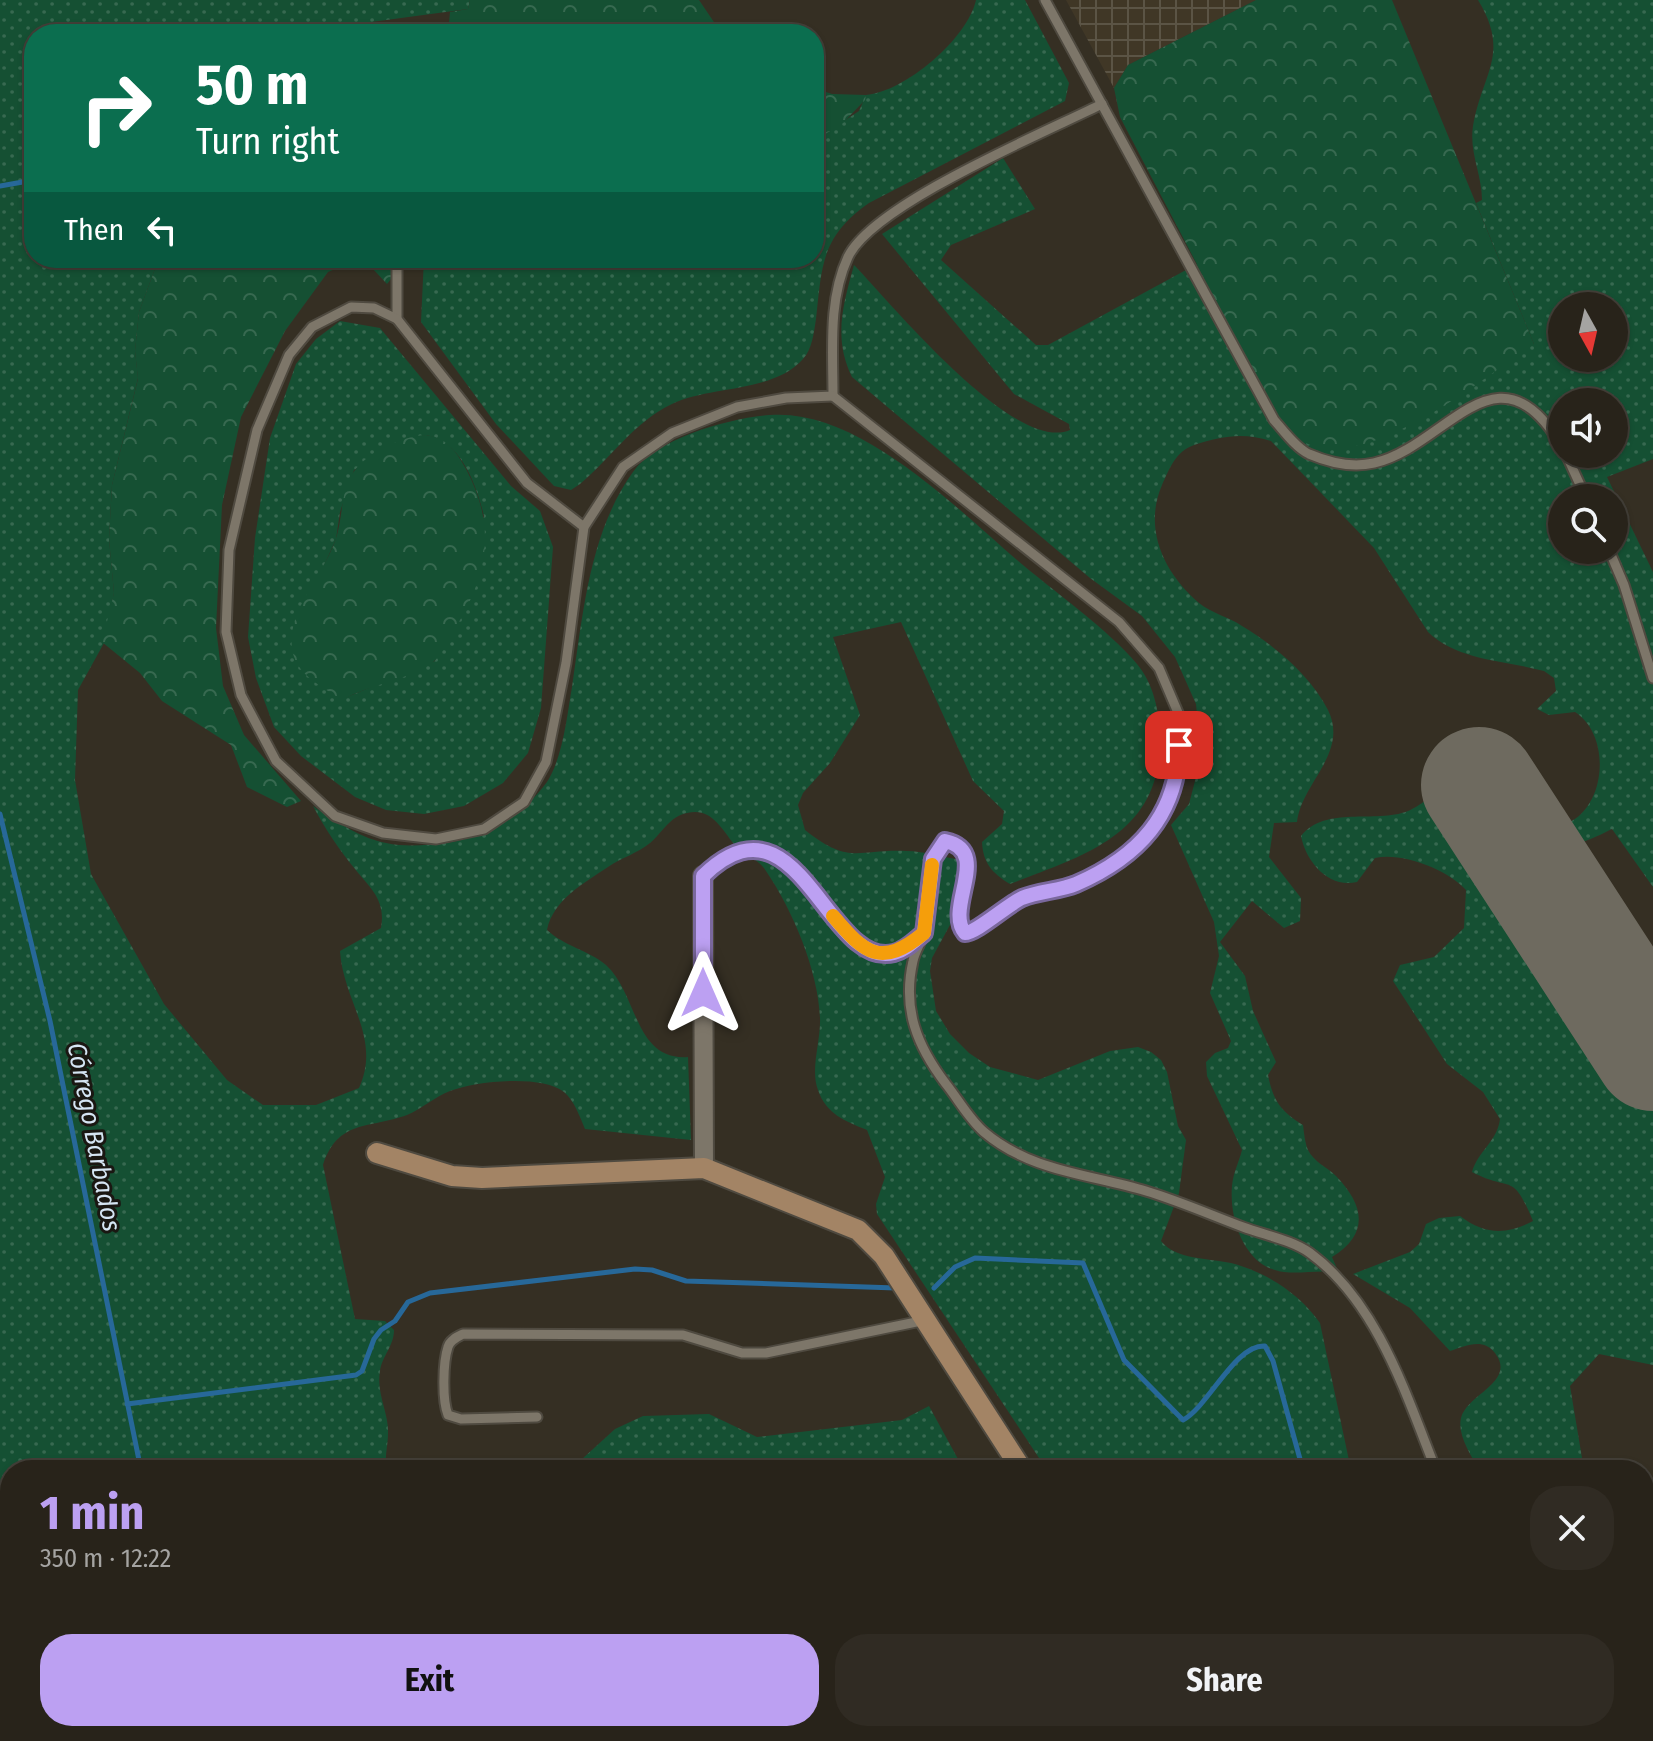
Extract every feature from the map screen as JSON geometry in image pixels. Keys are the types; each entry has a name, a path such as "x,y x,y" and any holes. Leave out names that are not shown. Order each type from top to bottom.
{"street":[{"path":"703,876 704,1168"},
{"path":"377,1153 452,1176 482,1178 704,1168 858,1230 884,1256 1016,1460"}],"lane":[{"path":"1045,0 1274,420 1306,453 1341,465 1376,463 1473,406 1501,398 1523,402 1548,422"},
{"path":"833,396 836,293 849,255 877,223 953,178 1102,104"},
{"path":"397,268 397,319"},
{"path":"584,527 527,483 397,319 374,308 351,307 312,327 289,355 257,430 229,550 226,632 241,695 276,761 335,816 383,833 436,839 484,829 524,802 546,762 566,663 584,527 623,467 672,433 737,407 786,398 833,396 1119,622 1159,668 1179,715 1179,775 1158,824 1128,855 1074,885 1027,896 1001,909 973,933 965,933 960,922 968,867 965,852 956,844 945,841 933,859 924,933 913,958 907,997 915,1033 936,1071 982,1131 1021,1157 1070,1175 1145,1191 1307,1251 1337,1274 1362,1306 1404,1390 1432,1460"},
{"path":"1615,564 1653,678"},
{"path":"703,876 728,856 751,852 775,856 795,868 857,944 875,953 891,954 924,933"},
{"path":"537,1417 461,1419 448,1415 448,1345 454,1338 463,1334 683,1335 742,1353 766,1353 926,1320"}],"shaded area":[{"path":"1066,0 1256,0 1128,65 1114,88"}],"green space":[{"path":"0,0 470,0 468,9 356,24 24,24 24,268 155,268 139,312 135,351 138,378 112,485 109,539 114,593 104,643 78,690 75,780 91,874 164,1004 227,1080 263,1105 316,1105 359,1088 365,1070 364,1036 347,986 340,951 381,928 381,910 376,896 338,847 313,806 361,835 390,844 406,845 460,840 488,830 515,814 547,782 557,761 597,548 606,521 633,472 644,460 676,440 735,420 770,415 803,417 837,427 903,465 934,489 1125,651 1143,671 1154,697 1160,734 1158,768 1149,795 1134,817 1115,835 1092,850 1010,884 990,867 982,842 1002,824 1004,811 973,781 901,622 833,637 860,715 830,763 803,793 798,805 805,830 844,852 913,851 963,860 966,873 957,912 932,958 930,971 936,1011 950,1034 969,1053 990,1067 1038,1080 1110,1051 1138,1047 1161,1060 1167,1072 1178,1126 1186,1140 1179,1193 1161,1241 1184,1255 1231,1263 1257,1272 1292,1294 1312,1312 1320,1323 1349,1460 1040,1460 877,1214 876,1204 885,1177 867,1130 837,1116 818,1090 815,1064 820,1018 815,980 786,904 763,867 738,848 715,820 695,812 671,821 645,847 613,864 571,893 550,919 547,930 606,965 625,992 647,1037 657,1048 670,1055 688,1057 691,1140 585,1129 574,1104 564,1092 540,1083 508,1081 475,1084 450,1091 407,1115 356,1128 337,1140 329,1150 323,1165 355,1319 385,1321 394,1330 379,1379 388,1426 386,1460 0,1460"},
{"path":"470,0 699,0 715,24 449,24 450,12 468,9"},
{"path":"976,0 1025,0 1069,83 1065,101 869,203 841,228 824,264 824,134 859,111 866,95 899,84 933,61 971,15"},
{"path":"1256,0 1392,0 1534,344 1426,416 1394,433 1363,444 1334,449 1308,444 1293,434 1281,419 1261,387 1120,117 1114,88 1128,65"},
{"path":"1478,0 1653,0 1653,459 1607,477 1610,484 1548,484 1548,564 1628,564 1628,520 1653,572 1653,887 1612,829 1558,849 1536,851 1525,849 1488,783 1452,803 1653,1110 1653,1365 1599,1354 1570,1386 1582,1460 1474,1460 1463,1438 1461,1418 1500,1372 1495,1353 1479,1344 1450,1351 1410,1308 1353,1274 1410,1252 1419,1244 1426,1224 1439,1218 1460,1216 1478,1227 1496,1231 1514,1229 1533,1221 1515,1189 1472,1172 1495,1134 1500,1119 1483,1092 1447,1064 1393,981 1400,965 1434,957 1464,928 1466,890 1448,876 1424,864 1386,857 1375,858 1357,882 1337,881 1314,864 1301,836 1324,821 1395,815 1412,809 1440,788 1461,750 1474,743 1499,748 1505,758 1507,780 1532,787 1556,818 1568,823 1581,814 1597,786 1599,752 1587,723 1575,712 1549,715 1537,709 1556,691 1554,678 1544,671 1467,654 1440,642 1428,632 1374,548 1271,441 1242,436 1214,439 1187,448 1174,461 1162,485 1155,518 1156,534 1167,564 1199,603 1237,623 1291,662 1321,697 1333,726 1329,754 1307,794 1297,822 1274,823 1269,857 1301,898 1300,921 1284,928 1252,901 1220,942 1245,976 1253,1011 1276,1062 1268,1075 1275,1098 1283,1110 1303,1125 1308,1150 1346,1187 1359,1219 1352,1239 1332,1257 1339,1273 1270,1269 1250,1252 1237,1227 1232,1186 1242,1150 1207,1076 1206,1062 1215,1053 1228,1048 1231,1041 1210,993 1219,956 1214,922 1171,825 1189,804 1201,758 1196,704 1175,657 1142,616 1090,578 852,377 841,335 854,265 955,371 987,398 1018,420 1046,431 1070,430 1069,424 1014,394 882,234 1003,158 1035,209 951,245 941,260 1036,345 1048,345 1197,264 1261,387 1534,344 1476,203 1482,200 1473,126 1493,50 1488,19"},
{"path":"824,91 866,95 865,100 843,123 824,135"},
{"path":"155,268 337,268 328,272 285,331 241,417 222,505 216,628 223,686 244,735 301,801 287,807 247,787 231,745 162,701 140,673 102,642 114,593 109,539 112,485 138,379 135,351 139,312"},
{"path":"395,268 395,274 387,284 373,269"},
{"path":"424,268 823,268 811,346 803,359 775,378 672,404 634,430 571,490 554,486 496,424 421,322"},
{"path":"340,321 380,328 511,486 540,511 553,547 541,708 528,753 503,783 464,806 424,814 386,810 355,797 301,756 274,727 256,678 248,637 255,538 270,438 296,364 316,339","holes":["426,435 449,446 465,466 484,516 435,661 342,699 315,681 301,667 292,636 336,539 340,512 354,470 400,441"]},
{"path":"426,435 440,439 454,451 476,492 485,534 480,575 462,616 436,660 412,674 342,700 298,666 292,648 296,619 301,604 332,549 350,477 361,463 388,446 407,438"},
{"path":"929,1406 959,1460 581,1460 615,1429 643,1416 709,1414 757,1437 902,1420"}],"waterway":[{"path":"0,186 24,182"},
{"name":"Córrego Barbados","path":"0,814 50,1021 139,1460"},
{"path":"934,1288 955,1267 975,1258 1083,1263 1124,1360 1183,1420 1193,1413 1243,1355 1265,1346 1273,1361 1300,1460"},
{"path":"127,1404 356,1375 362,1371 374,1339 381,1330 395,1321 408,1302 430,1293 635,1269 652,1270 686,1281 896,1288"}],"runway":[{"path":"1479,785 1653,1053"}],"slow traffic":[{"path":"833,916 857,944 875,953 891,954 904,949 924,933 932,865"}],"route":[{"path":"703,993 703,876 728,856 751,852 775,856 795,868 857,944 875,953 891,954 904,949 924,933 933,859 945,841 956,844 965,852 968,867 960,922 961,930 973,933 1001,909 1027,896 1074,885 1128,855 1158,824 1179,775 1179,745"}]}
